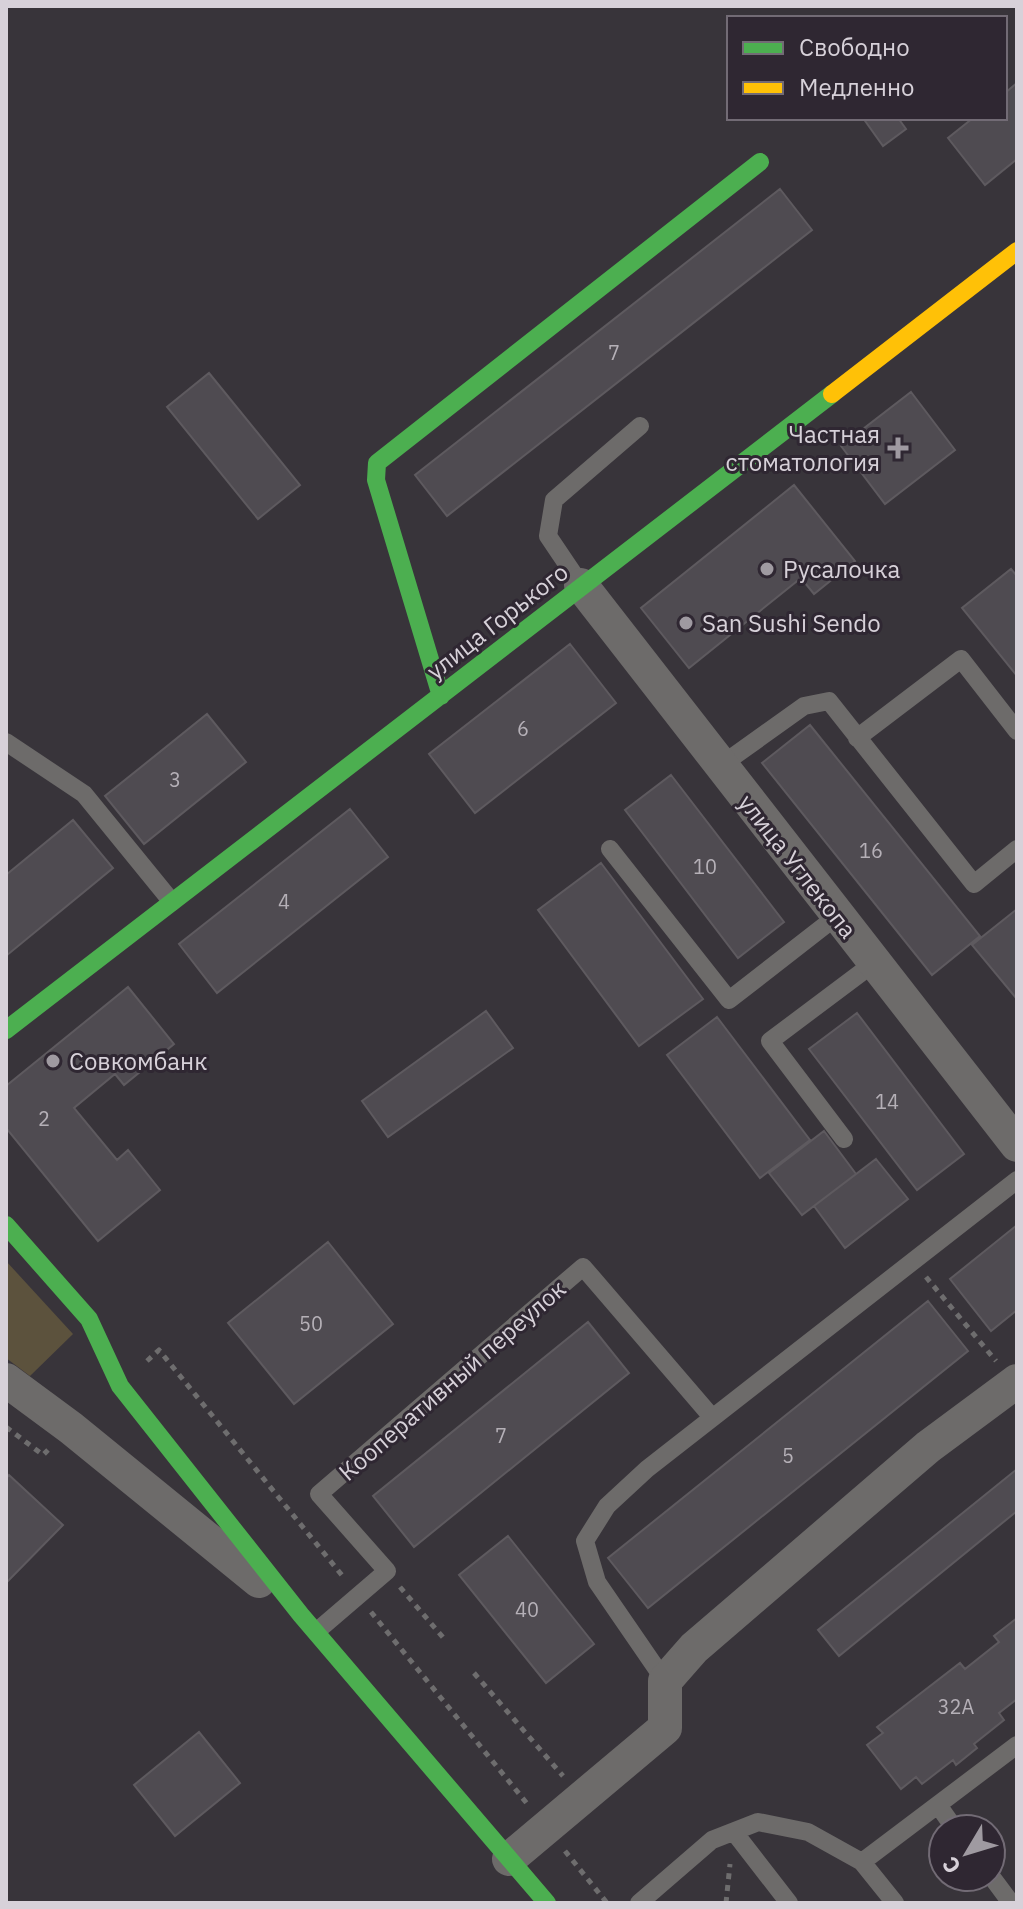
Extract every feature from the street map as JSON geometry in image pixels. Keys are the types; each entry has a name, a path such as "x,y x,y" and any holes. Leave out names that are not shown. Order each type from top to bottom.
{"street":[{"path":"441,696 376,480 377,463 760,162"},
{"name":"улица Горького","path":"6,1030 1017,251"},
{"name":"улица Углекопа","path":"581,585 1017,1145"},
{"path":"6,1225 89,1319 120,1386 309,1623 547,1903"},
{"path":"6,1380 71,1428 309,1623"},
{"path":"509,1859 665,1728 665,1681 694,1648 917,1457 1016,1382"}],"lane":[{"path":"581,585 548,536 554,500 640,426"},
{"path":"857,738 961,659 1017,731"},
{"path":"720,766 804,706 829,701 974,884 1017,849"},
{"path":"6,742 84,794 172,902"},
{"path":"610,849 729,1000 837,916"},
{"path":"844,1139 770,1041 874,963"},
{"path":"665,1681 597,1582 585,1541 607,1506 711,1416 1017,1180"},
{"name":"Кооперативный переулок","path":"387,1571 319,1494 583,1267 711,1416"},
{"path":"309,1623 387,1571"},
{"path":"862,1862 1017,1745"},
{"path":"938,1805 944,1813"},
{"path":"639,1903 712,1840 758,1822 808,1832 862,1862 895,1903"},
{"path":"734,1832 789,1903"},
{"path":"1012,1903 1017,1899"}],"path":[{"path":"912,1261 1016,1382"},
{"path":"6,1427 43,1455"},
{"path":"387,1571 446,1641"},
{"path":"474,1673 582,1798"}],"shaded area":[{"path":"6,1261 73,1334 30,1376 6,1358"}],"building":[{"path":"1017,83 1017,159 985,185 948,138 970,120 1007,120 1007,91"},
{"path":"864,120 899,120 906,129 883,146"},
{"path":"780,189 812,230 447,516 415,475"},
{"path":"209,373 300,485 258,519 167,407"},
{"name":"Частная стоматология","path":"911,392 955,450 885,504 841,446"},
{"name":"Русалочка","path":"794,485 855,561 814,594 801,578 689,668 641,608"},
{"path":"1011,569 1017,576 1017,676 962,608"},
{"path":"570,644 616,703 475,813 429,754"},
{"path":"207,714 246,762 144,844 105,796"},
{"path":"810,725 980,936 932,975 762,763"},
{"path":"671,775 784,922 738,958 625,810"},
{"path":"350,809 388,857 217,993 179,944"},
{"path":"73,820 113,868 6,956 6,875"},
{"path":"601,863 703,999 639,1046 538,910"},
{"path":"1017,909 1017,997 1016,998 972,945"},
{"path":"128,987 174,1044 124,1085 115,1074 74,1108 117,1160 128,1150 160,1190 98,1241 6,1128 6,1086"},
{"path":"486,1011 513,1048 388,1137 362,1101"},
{"path":"857,1013 964,1154 917,1190 809,1049"},
{"path":"717,1017 810,1140 760,1178 667,1055"},
{"path":"824,1131 856,1174 802,1215 769,1173"},
{"path":"876,1159 908,1199 845,1248 814,1206"},
{"path":"1017,1225 1017,1310 991,1331 950,1279"},
{"path":"328,1242 393,1324 294,1404 228,1323"},
{"path":"928,1301 968,1351 648,1608 608,1558"},
{"path":"588,1322 629,1373 414,1547 373,1496"},
{"path":"1017,1469 1017,1511 839,1656 818,1630"},
{"path":"9,1475 63,1525 6,1583 6,1479"},
{"path":"508,1536 594,1644 546,1683 459,1575"},
{"path":"1017,1618 1017,1699 999,1713 1004,1720 974,1744 977,1748 956,1765 953,1760 922,1784 916,1777 901,1789 867,1745 883,1733 877,1727 960,1663 965,1669 999,1642 994,1636"},
{"path":"199,1732 240,1783 175,1836 134,1785"}],"traffic: fast":[{"path":"441,696 376,480 377,463 760,162"},
{"path":"6,1030 832,394"},
{"path":"6,1225 89,1319 120,1386 301,1615 547,1903"}],"traffic: slow":[{"path":"832,394 1017,251"}],"place":[{"name":"Частная стоматология","path":"898,448"},
{"name":"Русалочка","path":"767,569"},
{"name":"San Sushi Sendo","path":"686,623"},
{"name":"Совкомбанк","path":"53,1061"}]}
